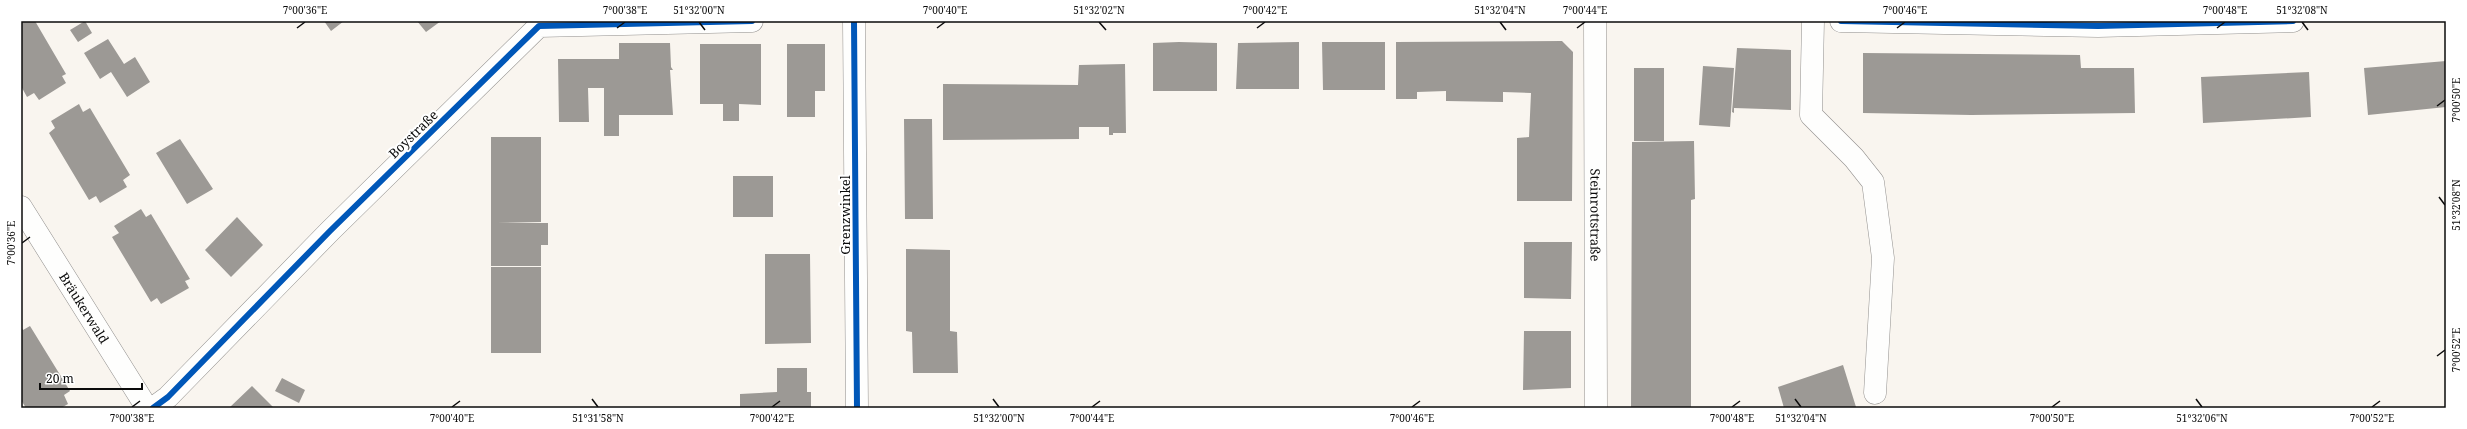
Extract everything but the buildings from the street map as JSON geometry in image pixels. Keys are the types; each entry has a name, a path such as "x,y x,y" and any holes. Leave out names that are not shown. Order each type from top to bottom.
{"street":[{"name":"Boystraße","path":"153,408 168,397 330,231 536,24 752,21"},
{"name":"Grenzwinkel","path":"854,21 857,408"},
{"name":"Steinrottstraße","path":"1595,21 1596,408"},
{"path":"1812,21 1811,115 1854,158 1873,182 1883,258 1875,393"},
{"path":"1841,21 2098,26 2293,21"},
{"name":"Bräukerwald","path":"21,207 147,408"}],"cycle path":[{"path":"153,408 168,397 330,231 539,26 752,21"},
{"path":"854,21 857,408"},
{"path":"1841,21 2098,26 2293,21"}]}
